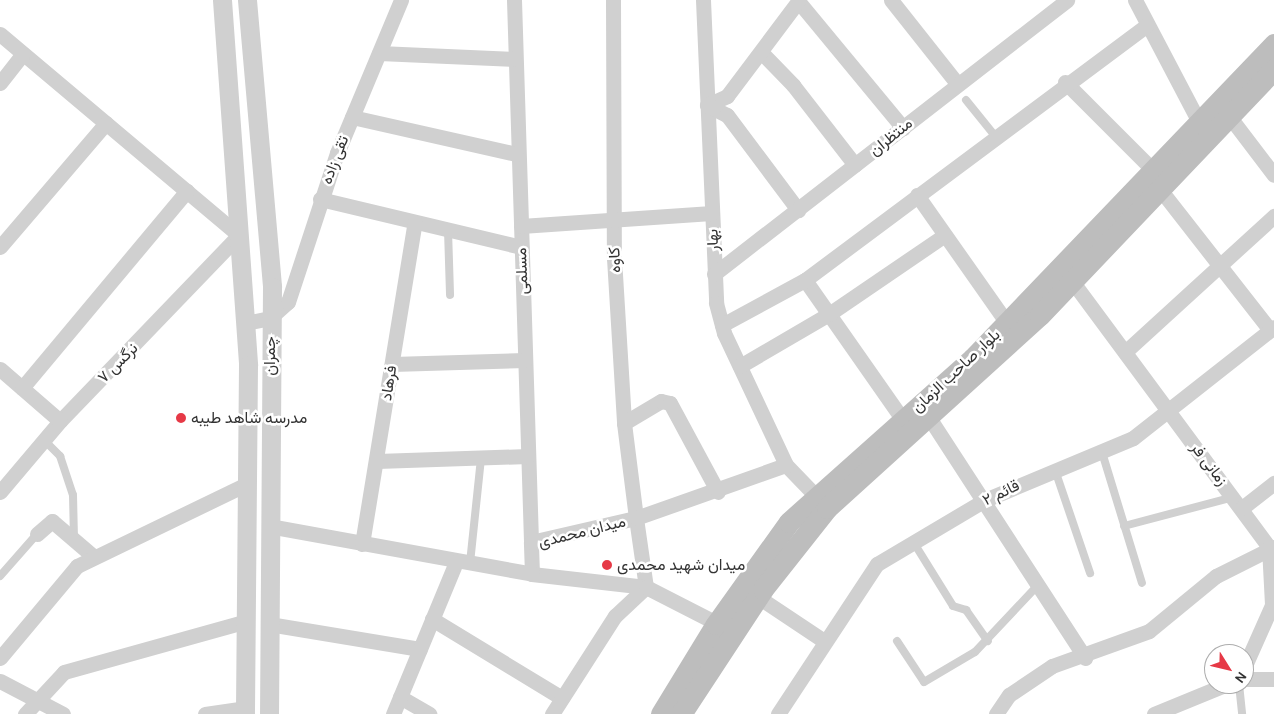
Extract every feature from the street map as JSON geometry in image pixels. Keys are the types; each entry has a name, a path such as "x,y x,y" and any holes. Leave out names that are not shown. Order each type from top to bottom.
{"main road":[{"name":"بلوار صاحب الزمان","path":"681,714 725,628 788,522 815,495 903,420 1156,179 1205,128 1274,44"},
{"name":"بلوار صاحب الزمان","path":"1205,128 1229,116 1274,69"},
{"name":"بلوار صاحب الزمان","path":"661,714 725,628 758,597 827,508 930,419 1072,281 1156,179"}],"street":[{"name":"چمران","path":"222,0 245,323 247,484 245,711"},
{"name":"چمران","path":"247,0 272,287 270,318 268,714"},
{"name":"تقی زاده","path":"270,318 288,302 320,199 401,0"},
{"name":"مسلمی","path":"514,0 516,154 532,542"},
{"name":"کاوه","path":"613,0 614,220 624,423 636,518"},
{"path":"891,0 956,82"},
{"name":"منتظران","path":"714,274 903,128 1048,6 1067,0"},
{"path":"1135,0 1146,26 1205,128"},
{"name":"بهار","path":"704,1 714,274 722,325 786,465 815,495"},
{"path":"708,105 727,96 762,53 799,1 903,128"},
{"path":"722,325 805,280 1065,82 1146,26"},
{"path":"0,34 238,235"},
{"path":"379,53 514,58"},
{"path":"762,53 793,85 855,165"},
{"path":"0,83 24,54"},
{"path":"1065,82 1156,179 1221,267 1272,328"},
{"path":"708,105 727,115 798,210"},
{"path":"1229,116 1274,175"},
{"path":"352,117 516,154"},
{"path":"0,247 106,123"},
{"path":"22,388 187,191"},
{"path":"918,195 1007,323"},
{"path":"320,199 521,247"},
{"path":"520,226 712,213"},
{"path":"1125,352 1221,267 1274,216"},
{"name":"فرهاد","path":"362,544 415,222"},
{"name":"نرگس ۷","path":"0,492 60,421 238,235"},
{"path":"740,366 829,314 945,235"},
{"path":"805,280 903,420"},
{"name":"زمانی فر","path":"1072,281 1271,547 1272,605 1254,646"},
{"path":"245,323 270,318"},
{"name":"قائم ۲","path":"778,714 824,641 878,564 985,500 1054,468 1133,438 1272,328"},
{"path":"392,364 525,360"},
{"path":"0,369 60,421"},
{"path":"624,423 661,401 670,403 718,492"},
{"path":"930,419 985,500 1085,658"},
{"path":"377,461 528,456"},
{"path":"636,518 718,492 786,465"},
{"path":"1238,503 1274,483"},
{"path":"0,658 77,566 247,484"},
{"name":"میدان محمدی","path":"636,518 646,587 532,574 532,542 636,518"},
{"path":"37,534 52,521 94,557"},
{"path":"269,526 463,564 532,574"},
{"path":"996,714 1009,695 1052,666 1085,658 1149,631 1216,576 1271,547"},
{"path":"393,714 432,619 463,564"},
{"path":"552,714 615,616 646,587 725,628"},
{"path":"758,597 824,641"},
{"path":"432,619 562,698"},
{"path":"25,714 34,700 64,672 246,621"},
{"path":"269,624 420,649"},
{"path":"1254,679 1274,679"},
{"path":"0,681 63,714"},
{"path":"1154,714 1171,711 1207,694"},
{"path":"400,697 429,714"},
{"path":"205,714 245,711"}],"lane":[{"path":"966,100 995,136"},
{"path":"448,230 450,295"},
{"path":"44,440 60,456 73,495 74,540"},
{"path":"1102,450 1142,583"},
{"path":"463,564 481,458"},
{"path":"1054,468 1090,573"},
{"path":"1124,526 1238,503"},
{"path":"0,576 37,534"},
{"path":"914,542 952,606 966,610 988,641"},
{"path":"897,640 924,682 988,641 1039,584"},
{"path":"1240,694 1242,714"}],"place":[{"name":"مدرسه شاهد طیبه","path":"181,418"},
{"name":"میدان شهید محمدی","path":"607,565"}]}
